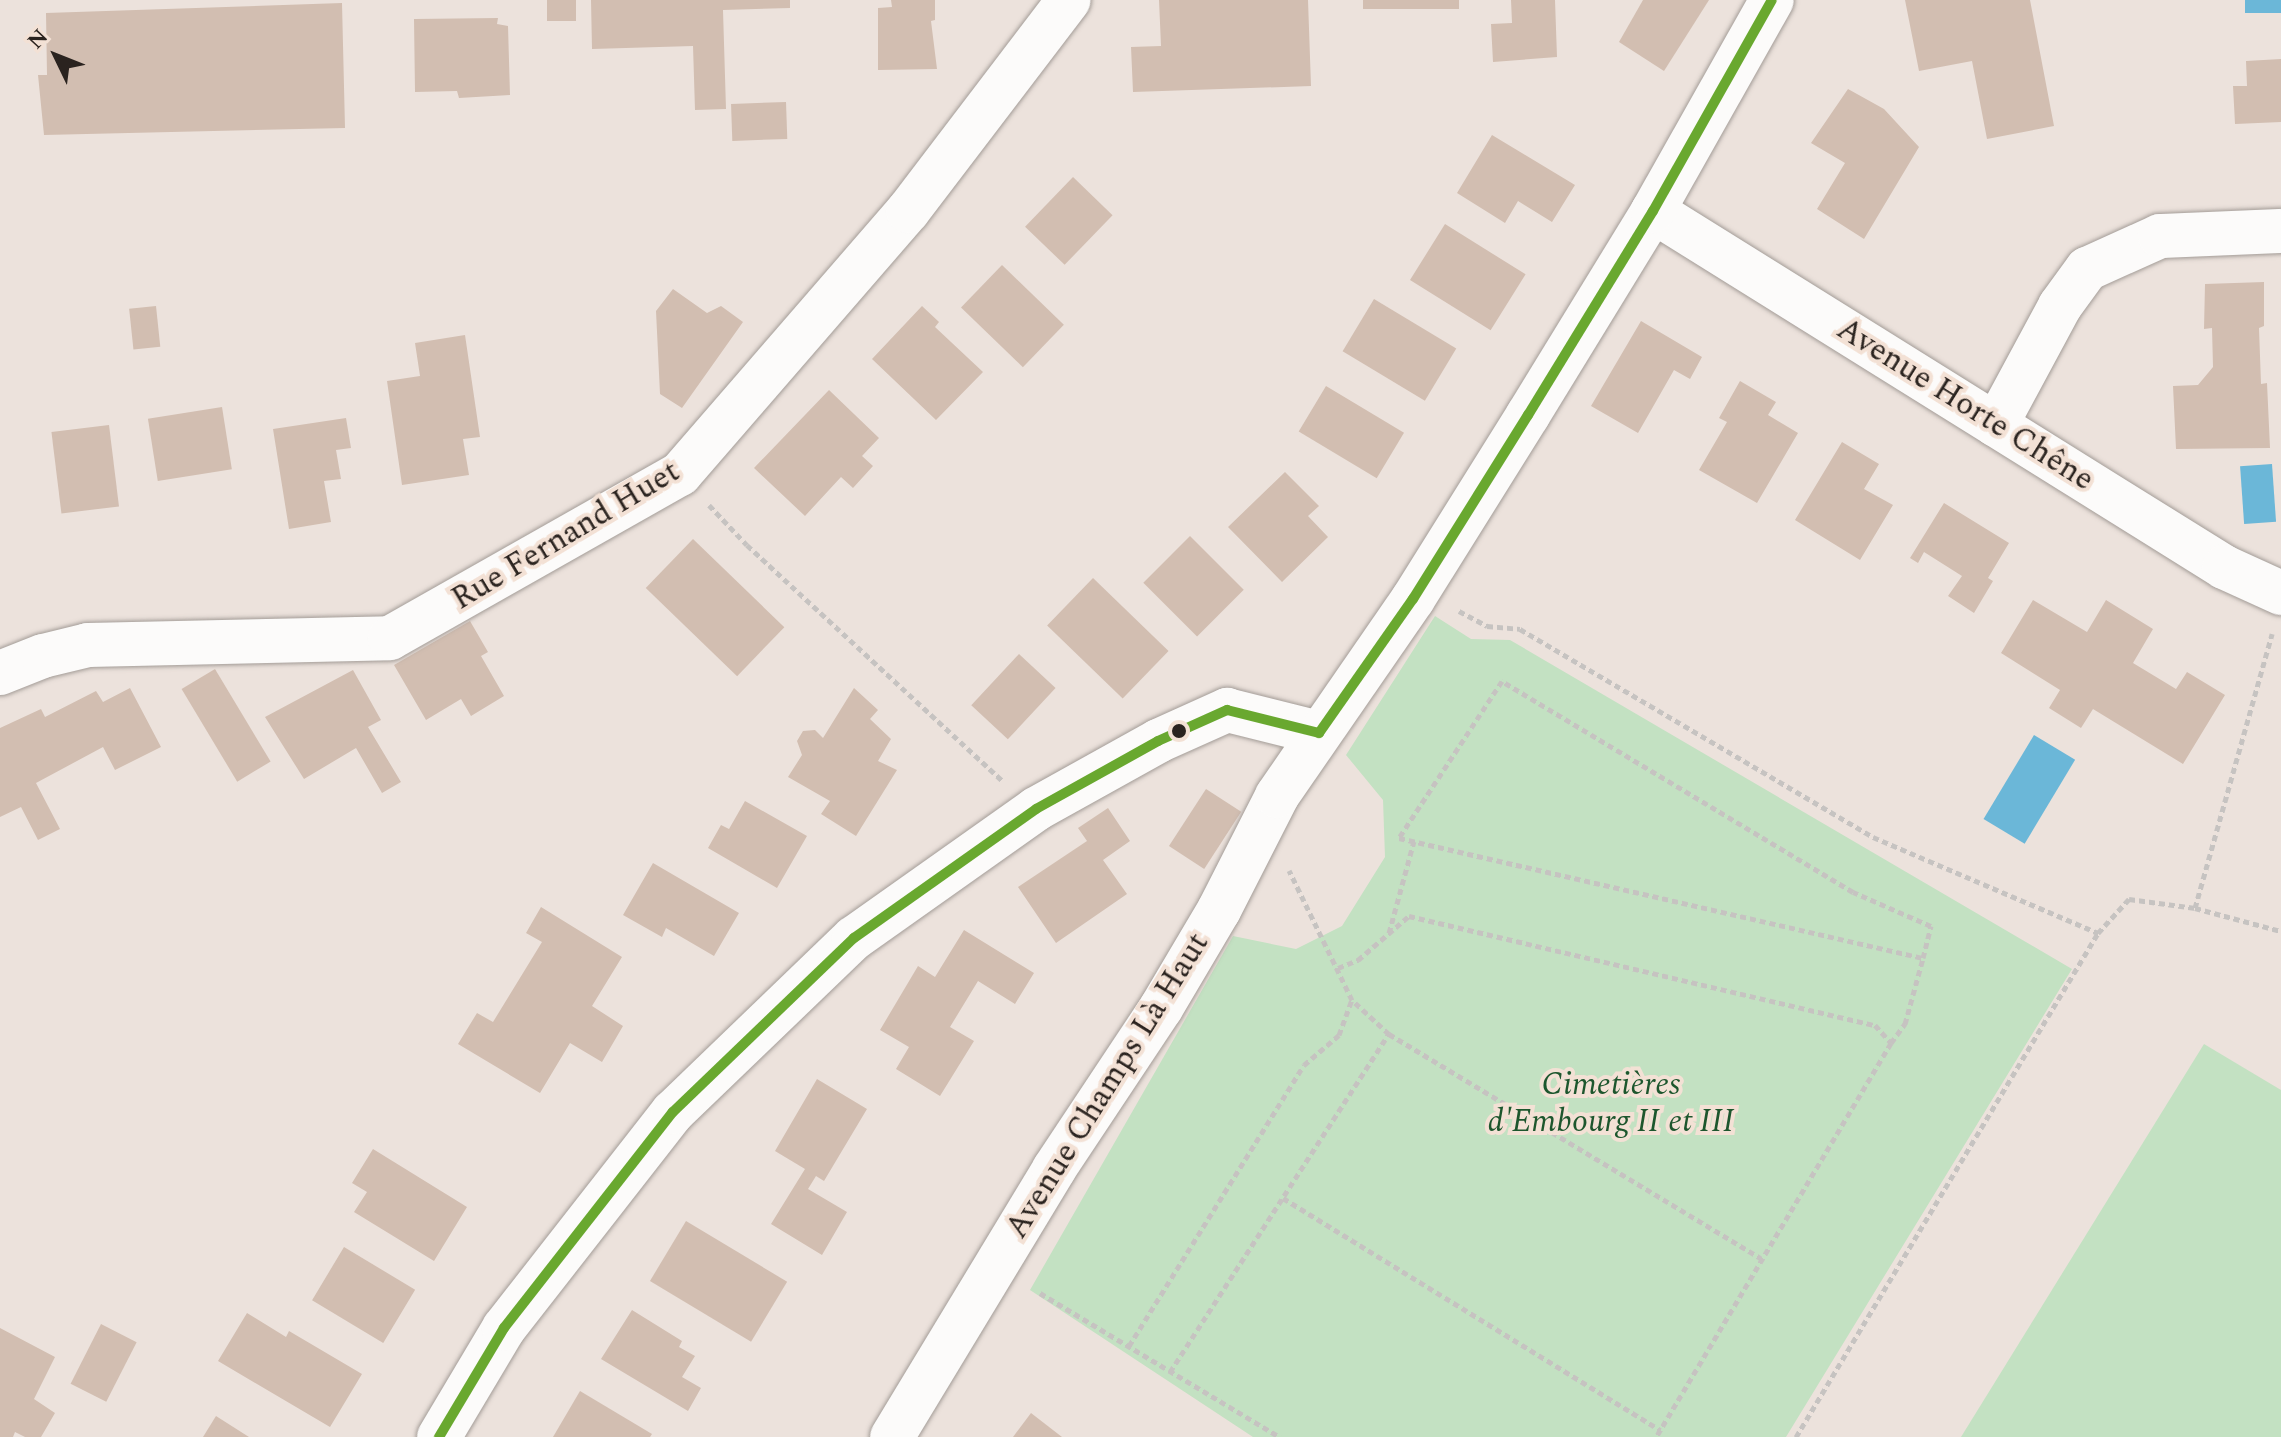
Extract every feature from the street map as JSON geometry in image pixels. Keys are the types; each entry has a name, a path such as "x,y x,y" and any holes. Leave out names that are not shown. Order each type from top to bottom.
{"street":[{"name":"Rue Fernand Huet","path":"0,673 43,656 88,645 390,638 680,474 908,211 1069,0"},
{"name":"Avenue Champs Là Haut","path":"892,1437 1054,1169 1161,1008 1219,910 1277,796 1420,589 1653,211 1772,0"},
{"name":"Avenue Horte Chêne","path":"1653,211 2224,567 2277,613"},
{"path":"1996,425 2060,306 2087,269 2160,236 2281,231"},
{"path":"439,1437 504,1328 673,1112 854,938 1036,809 1158,741 1227,710 1319,733"}],"path":[{"path":"680,474 747,545 1036,809"},
{"path":"1420,589 1487,626 1520,629 1873,837 2098,933"},
{"path":"2195,908 2277,613"},
{"path":"1656,1437 1761,1258 1905,1024 1923,958 1931,926 1853,892 1502,681 1399,838 1923,958"},
{"path":"1258,835 1294,877 1352,1000 1389,1034 1761,1258"},
{"path":"1389,934 1414,841"},
{"path":"1796,1437 2098,933 2129,899 2195,908 2281,931"},
{"path":"1338,968 1358,960 1409,916 1875,1025 1891,1043"},
{"path":"1129,1346 1304,1065 1339,1035 1352,1000"},
{"path":"1170,1372 1389,1034"},
{"path":"1283,1198 1660,1430"},
{"path":"1040,1293 1280,1437"}],"green space":[{"name":"Cimetières d'Embourg II et III","path":"1435,616 1471,639 1510,640 2072,969 1786,1437 1253,1437 1030,1290 1233,936 1296,949 1342,926 1385,857 1383,800 1346,755"},
{"path":"2204,1044 2281,1090 2281,1437 1961,1437"}],"water":[{"path":"2245,0 2281,0 2281,13 2245,13"},
{"path":"2272,464 2276,522 2244,524 2240,466"},
{"path":"2034,735 2075,760 2025,844 1984,819"}],"building":[{"path":"547,0 576,0 576,21 547,21"},
{"path":"591,0 790,0 790,8 723,10 726,109 695,110 693,46 592,49"},
{"path":"891,0 935,0 935,20 931,21 937,69 878,70 878,8 892,7"},
{"path":"1159,0 1308,0 1311,86 1133,92 1131,47 1161,46"},
{"path":"1363,0 1459,0 1459,9 1363,9"},
{"path":"1511,0 1555,0 1557,57 1493,62 1491,24 1512,23"},
{"path":"1643,0 1709,0 1664,71 1619,42"},
{"path":"1905,0 2030,0 2054,126 1987,139 1972,61 1919,71"},
{"path":"342,3 345,128 44,135 38,75 47,75 46,13"},
{"path":"498,18 497,24 508,26 510,95 459,98 457,91 415,92 414,19"},
{"path":"2281,59 2281,122 2235,124 2233,86 2247,86 2246,61"},
{"path":"1848,89 1884,109 1919,147 1864,239 1817,209 1845,163 1811,143"},
{"path":"786,102 787,139 732,141 731,104"},
{"path":"1492,135 1575,185 1552,222 1518,201 1505,223 1457,193"},
{"path":"1073,177 1113,215 1065,265 1025,227"},
{"path":"1445,224 1526,274 1491,330 1410,280"},
{"path":"1002,265 1064,325 1023,367 961,307"},
{"path":"2264,282 2264,326 2259,328 2261,384 2267,383 2270,448 2176,449 2173,386 2198,385 2213,367 2212,328 2204,329 2205,284"},
{"path":"673,289 707,313 721,306 743,322 682,408 660,394 656,311"},
{"path":"1374,299 1456,348 1425,401 1343,351"},
{"path":"156,306 160,347 133,350 129,309"},
{"path":"922,306 939,322 935,327 983,372 936,420 872,359"},
{"path":"1641,321 1702,357 1690,379 1674,370 1638,433 1591,406"},
{"path":"465,335 480,437 463,439 469,475 402,485 387,381 420,376 415,343"},
{"path":"1740,381 1776,402 1768,415 1798,433 1757,503 1699,470 1727,422 1719,418"},
{"path":"1326,386 1404,433 1377,478 1299,431"},
{"path":"829,390 879,438 862,456 873,466 853,488 841,477 805,516 754,468"},
{"path":"222,407 232,469 158,481 148,419"},
{"path":"346,418 351,448 336,450 341,479 324,481 331,522 289,529 273,429"},
{"path":"109,425 119,506 61,513 51,432"},
{"path":"1842,442 1879,464 1864,489 1893,505 1860,560 1795,520"},
{"path":"1285,472 1319,506 1308,516 1328,537 1282,582 1228,527"},
{"path":"1944,503 2009,543 1988,578 1993,581 1974,613 1948,596 1962,576 1924,552 1918,563 1910,558"},
{"path":"1190,536 1244,590 1197,636 1143,583"},
{"path":"693,539 784,627 737,676 646,588"},
{"path":"1093,578 1169,651 1123,698 1047,625"},
{"path":"2033,600 2087,632 2106,600 2153,629 2133,663 2176,689 2187,672 2225,695 2183,764 2093,709 2081,728 2049,708 2060,690 2001,653"},
{"path":"470,621 488,652 481,656 504,696 471,716 461,699 426,720 394,665"},
{"path":"1019,654 1056,688 1008,739 971,705"},
{"path":"215,669 271,762 237,782 182,689"},
{"path":"353,670 381,720 368,727 401,782 382,793 356,748 304,779 265,717"},
{"path":"130,688 161,747 115,770 103,747 36,783 60,829 38,840 21,807 0,817 0,728 41,709 45,717 96,691 103,702"},
{"path":"854,688 878,710 870,719 891,739 878,761 897,770 856,836 821,814 830,801 788,777 802,755 797,741 803,731 815,730 823,738"},
{"path":"1206,789 1241,812 1204,869 1169,846"},
{"path":"745,801 807,836 777,888 708,848 721,825 729,829"},
{"path":"1108,808 1130,841 1103,860 1127,894 1056,943 1018,887 1087,841 1078,828"},
{"path":"653,863 739,913 714,956 666,928 662,937 623,915"},
{"path":"541,907 622,957 592,1006 623,1026 602,1062 570,1043 540,1093 458,1044 477,1013 493,1022 542,942 526,933"},
{"path":"964,930 1034,973 1015,1004 978,981 950,1027 974,1041 940,1096 896,1069 909,1047 880,1030 918,966 935,977"},
{"path":"817,1079 867,1109 824,1181 816,1176 808,1189 847,1212 822,1255 771,1224 805,1169 775,1151"},
{"path":"373,1149 467,1207 434,1261 354,1212 367,1192 352,1183"},
{"path":"686,1221 787,1282 751,1342 650,1281"},
{"path":"344,1247 415,1290 383,1343 312,1300"},
{"path":"632,1310 682,1341 679,1347 695,1356 682,1377 701,1388 688,1411 601,1359"},
{"path":"247,1313 286,1337 289,1331 362,1374 330,1427 218,1361"},
{"path":"101,1324 137,1342 106,1402 71,1384"},
{"path":"0,1328 55,1357 34,1399 55,1413 41,1437 25,1437 15,1432 13,1437 0,1437"},
{"path":"580,1391 652,1434 650,1437 553,1437"},
{"path":"1031,1413 1062,1437 1013,1437"},
{"path":"216,1416 249,1437 203,1437"}],"transit line":[{"path":"1319,733 1413,599 1528,415 1653,211 1772,0"},
{"path":"439,1437 504,1328 673,1112 854,938 1036,809 1158,741 1227,710 1319,733"}]}
